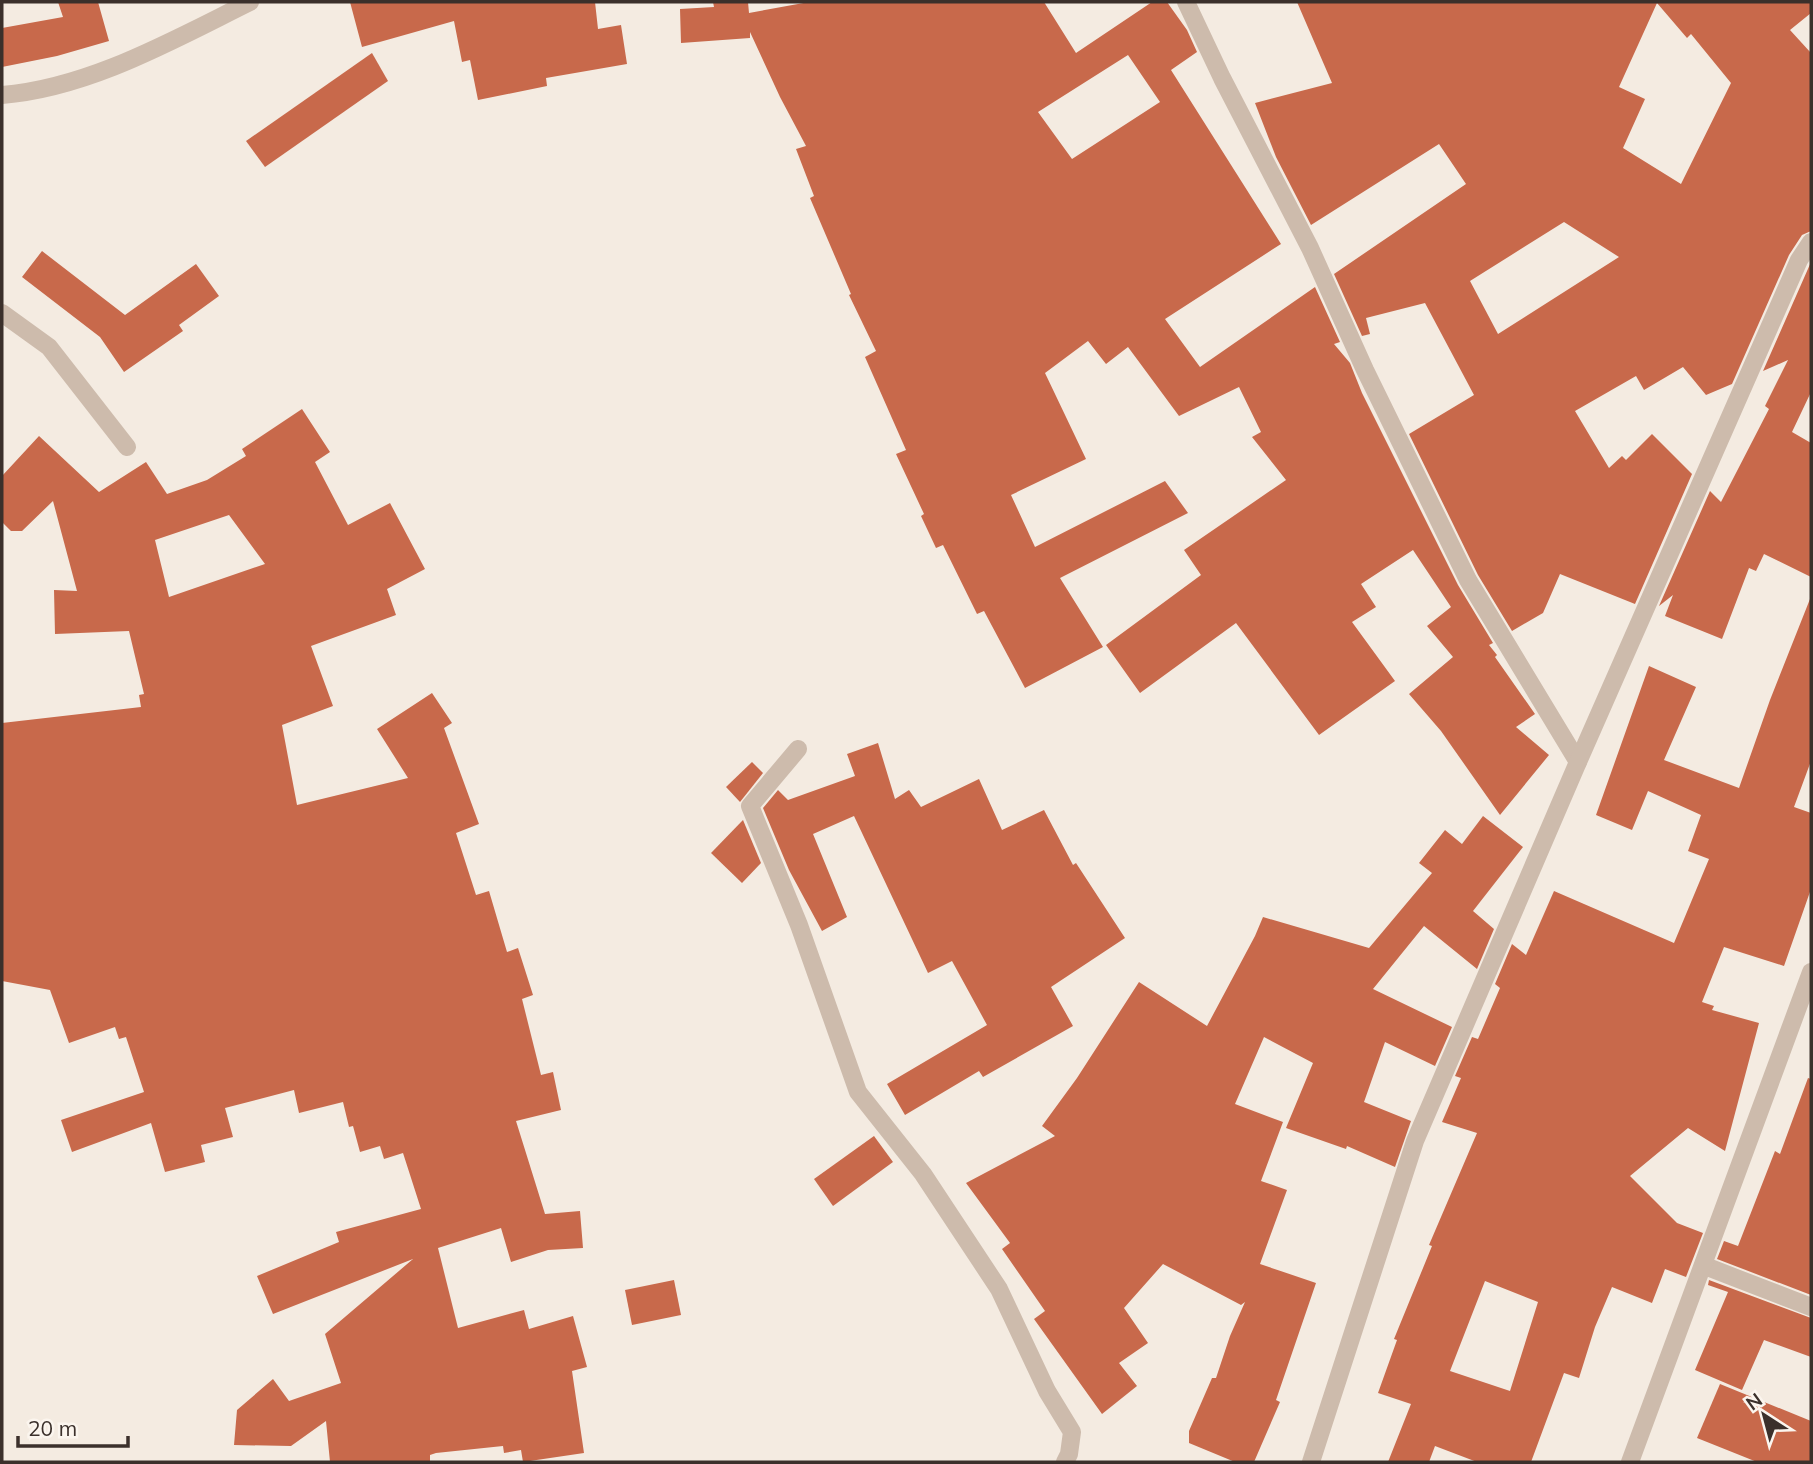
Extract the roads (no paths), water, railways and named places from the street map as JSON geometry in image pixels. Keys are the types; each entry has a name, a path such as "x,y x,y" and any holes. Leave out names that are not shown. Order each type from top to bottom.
{"street":[{"path":"2,95 33,92 134,59 250,2"},
{"path":"1186,2 1310,248 1365,370 1468,580 1578,762"},
{"path":"1311,1462 1415,1141 1799,260 1811,242"},
{"path":"2,313 49,347 127,447"},
{"path":"798,748 750,806 799,925 858,1092 923,1174 999,1289 1047,1391 1072,1432 1065,1462"},
{"path":"1630,1462 1705,1266 1811,972"},
{"path":"1705,1266 1811,1307"}]}
